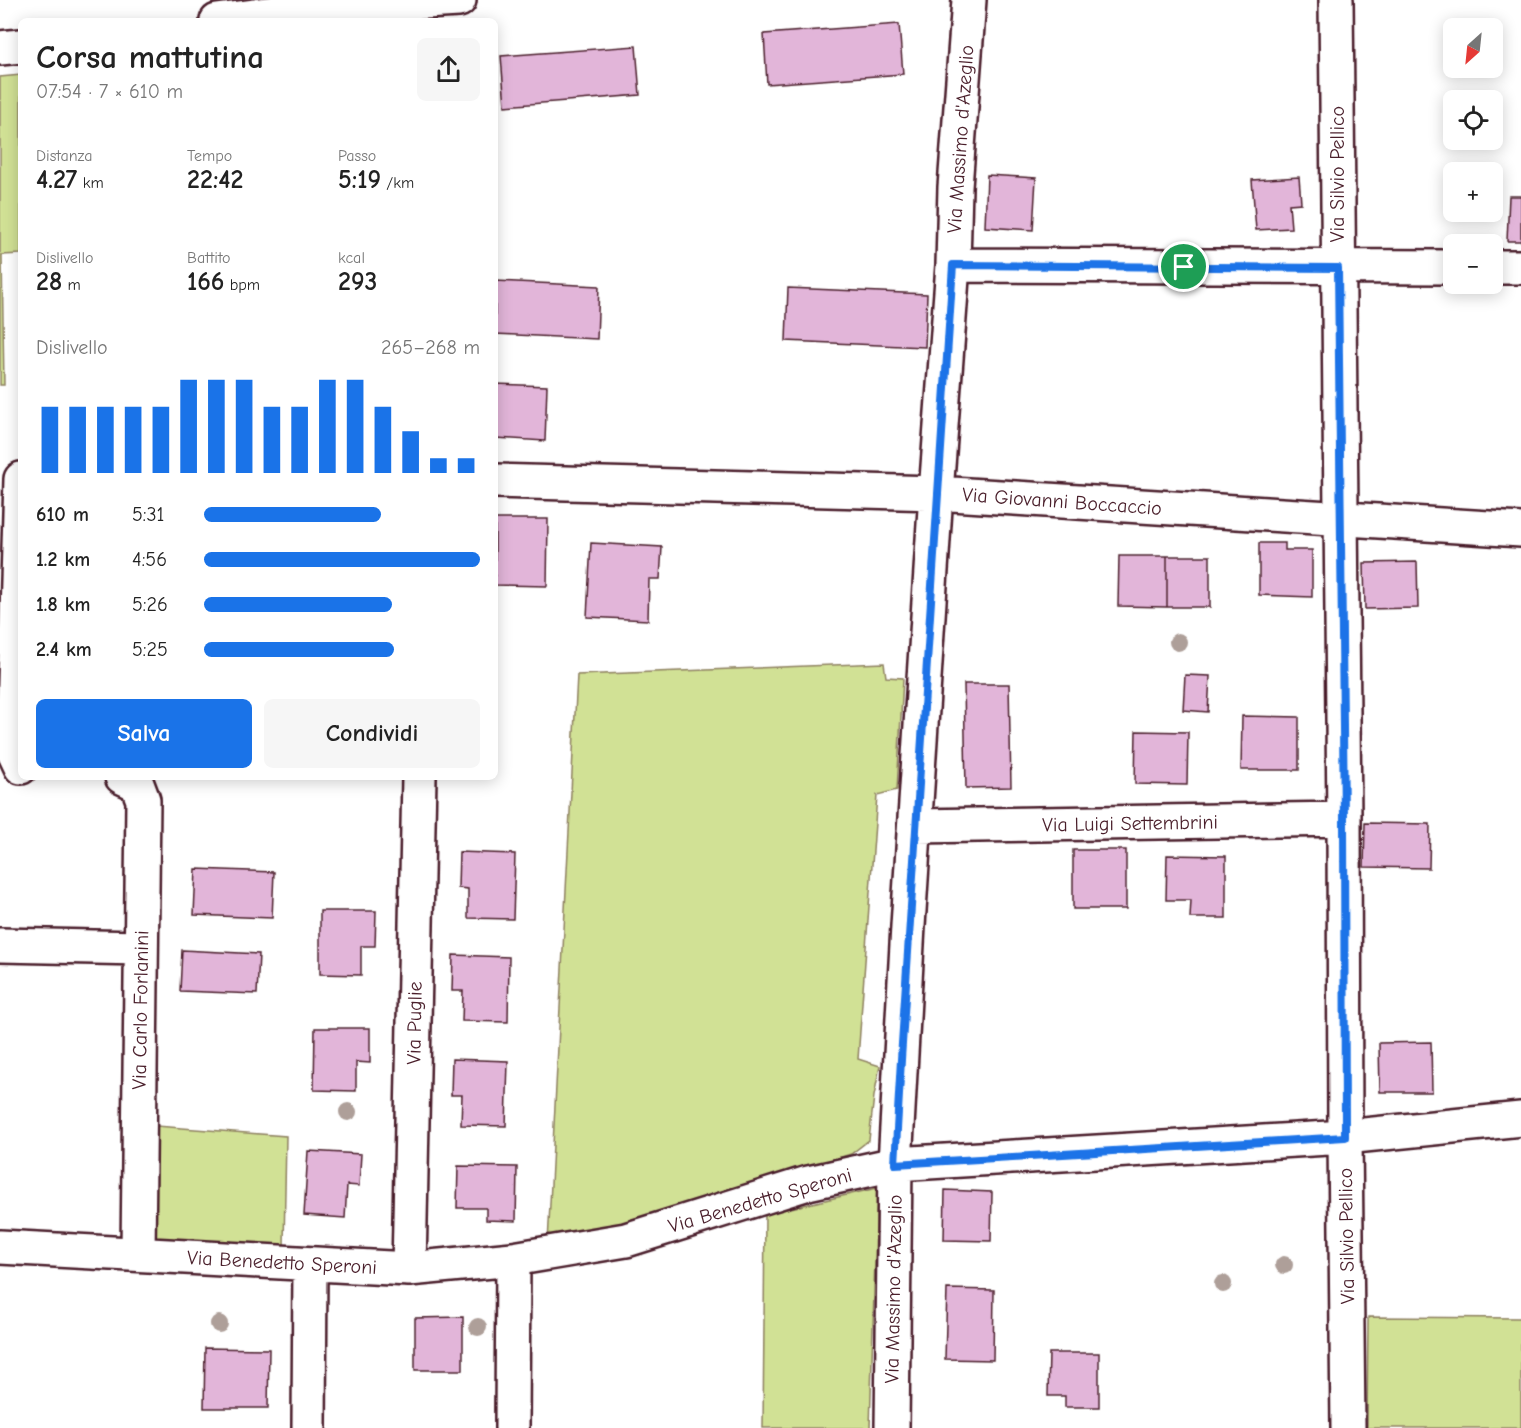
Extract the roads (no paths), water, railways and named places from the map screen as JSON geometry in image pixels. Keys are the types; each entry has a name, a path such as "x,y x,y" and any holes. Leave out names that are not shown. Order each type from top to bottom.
{"street":[{"path":"262,18 306,15 370,3 459,0"},
{"name":"Via Massimo d'Azeglio","path":"892,1428 895,1164 936,493 953,265 955,187 969,0"},
{"name":"Via Silvio Pellico","path":"1336,0 1348,1428"},
{"path":"0,48 18,46"},
{"path":"953,265 1443,267"},
{"path":"1503,267 1521,267"},
{"name":"Via Giovanni Boccaccio","path":"498,481 936,493 1521,530"},
{"path":"18,581 13,750 18,761"},
{"name":"Via Carlo Forlanini","path":"128,780 137,784 143,800 138,1253"},
{"name":"Via Puglie","path":"409,1269 419,780"},
{"name":"Via Luigi Settembrini","path":"916,826 1344,819"},
{"path":"0,945 141,948"},
{"name":"Via Benedetto Speroni","path":"0,1247 409,1269 513,1259 626,1240 808,1183 895,1164 1345,1137 1521,1119"},
{"path":"512,1428 513,1259"},
{"path":"309,1428 310,1264"}]}
